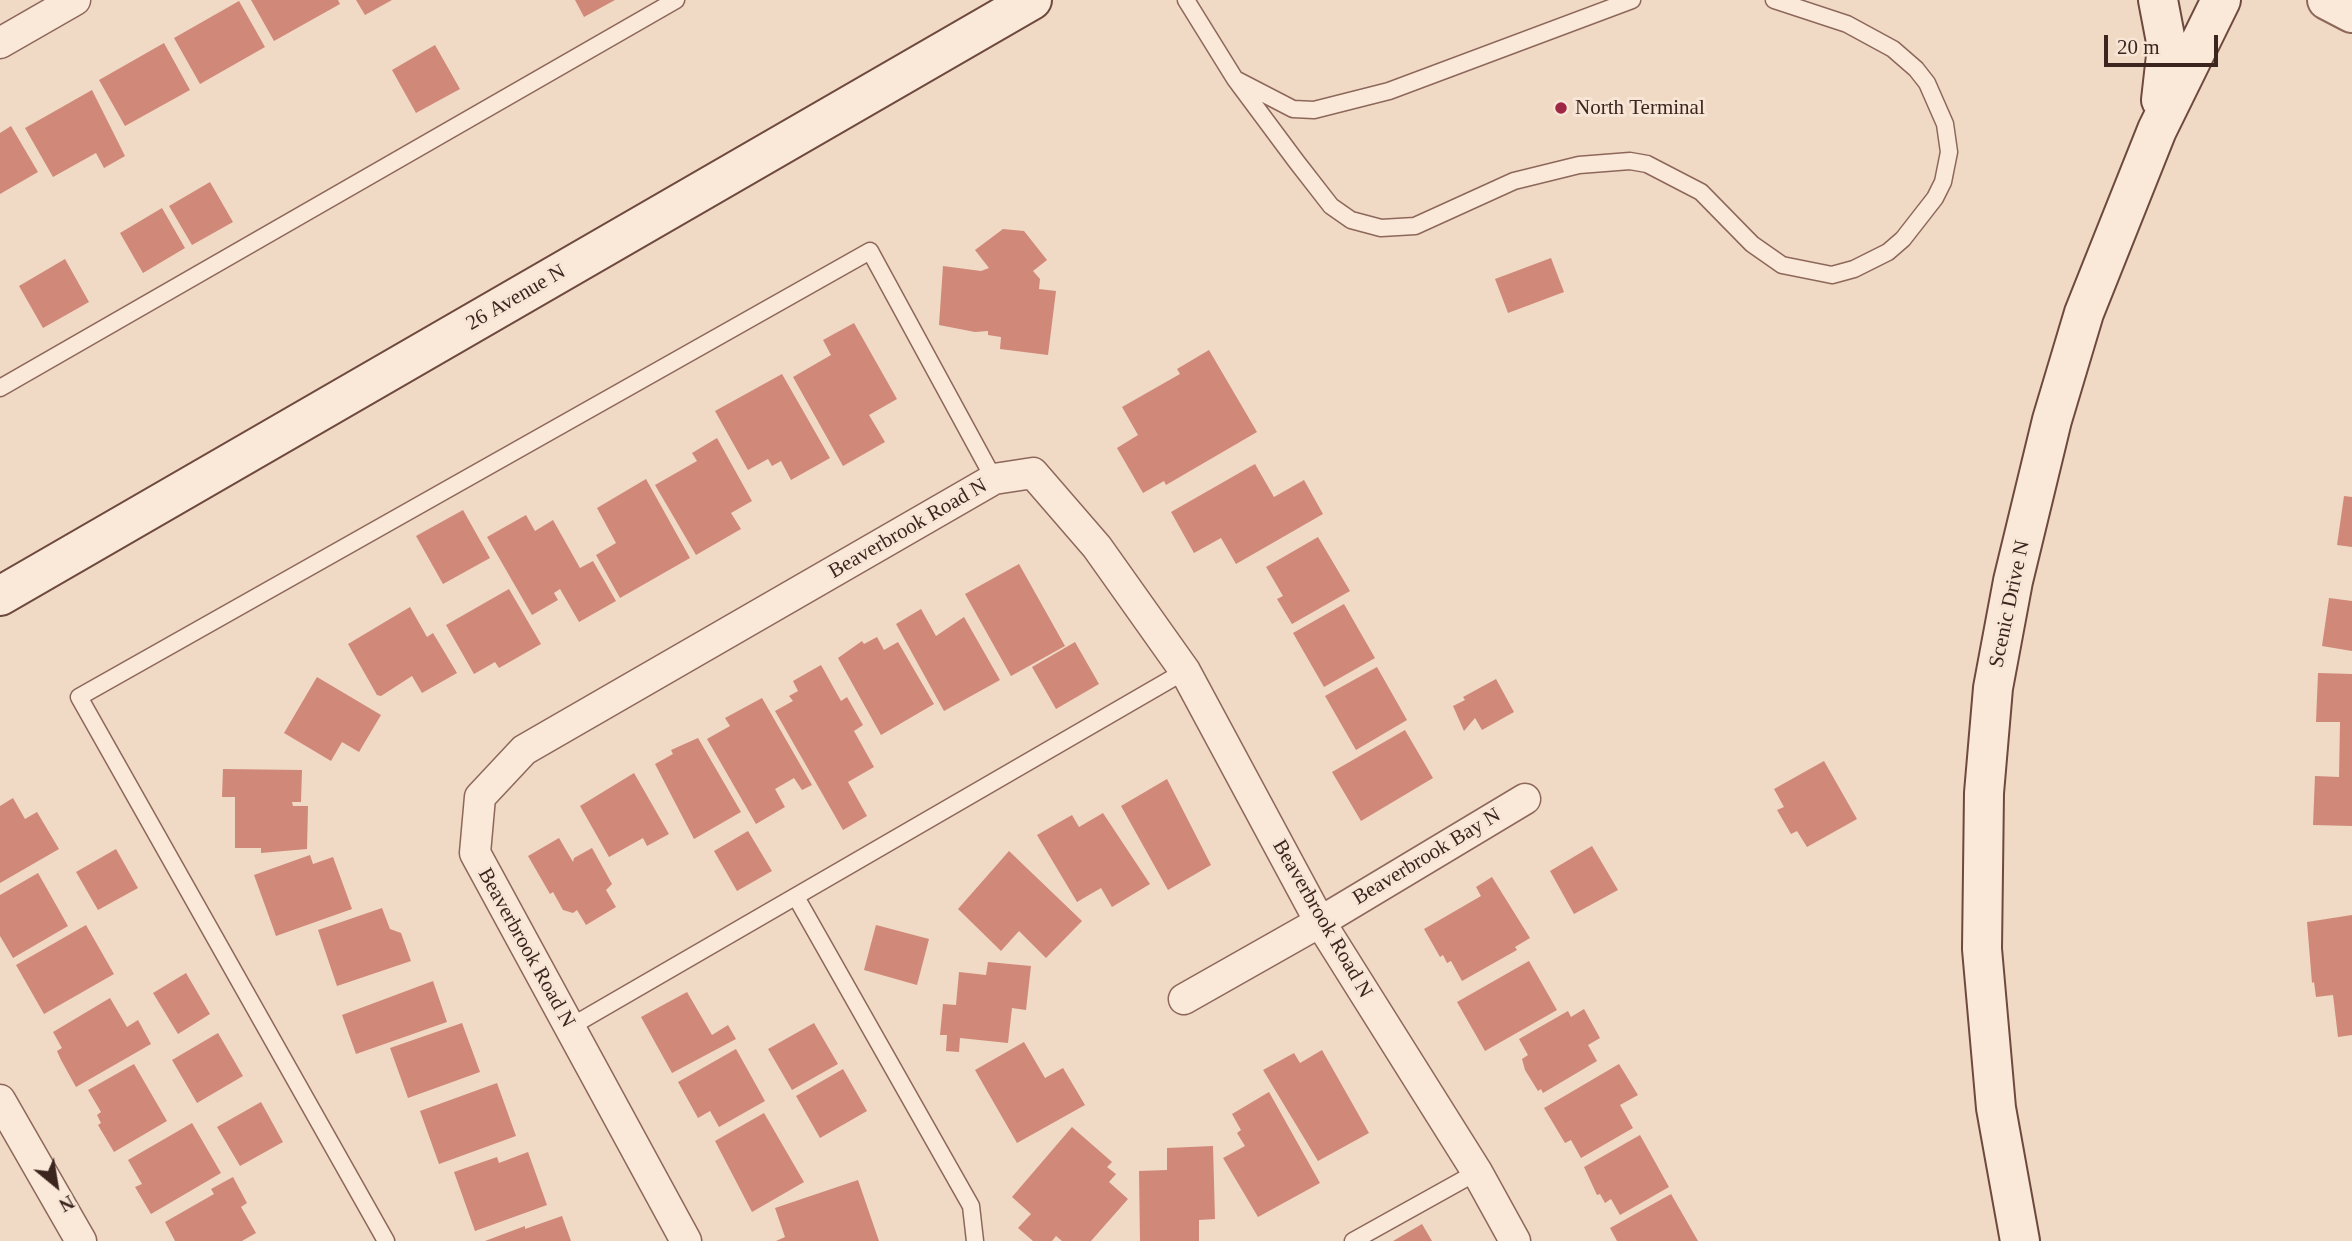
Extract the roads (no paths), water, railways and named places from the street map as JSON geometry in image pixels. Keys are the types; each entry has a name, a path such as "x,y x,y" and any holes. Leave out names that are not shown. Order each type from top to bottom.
{"main road":[{"path":"956,44 992,0"},
{"name":"26 Avenue N","path":"0,596 1032,0"},
{"path":"2157,130 2167,47 2158,0"},
{"name":"Scenic Drive N","path":"2020,1241 1996,1108 1982,949 1984,793 1993,688 2013,581 2052,420 2077,336 2157,130 2221,0"},
{"path":"2327,0 2352,13"}],"street":[{"path":"0,43 75,0"},
{"name":"Beaverbrook Road N","path":"686,1241 475,853 480,797 524,750 994,480 1033,473 1097,547 1185,671 1320,922 1477,1172 1515,1241"},
{"name":"Beaverbrook Bay N","path":"1184,999 1320,922 1525,799"},
{"path":"0,1100 81,1241"}],"lane":[{"path":"0,388 676,0"},
{"path":"1186,0 1235,79 1324,197 1341,214 1361,224 1381,228 1415,226 1514,181 1579,165 1629,161 1647,164 1700,192 1752,244 1782,265 1832,275 1872,262 1888,252 1916,226 1943,182 1949,152 1946,132 1941,112 1927,83 1916,69 1893,49 1847,24 1774,0"},
{"path":"1235,79 1293,109 1314,110 1390,91 1632,0"},
{"path":"386,1241 79,697 870,251 994,480"},
{"path":"570,1027 1185,671"},
{"path":"796,897 971,1206 975,1241"},
{"path":"1353,1241 1477,1172"}],"place":[{"name":"North Terminal","path":"1561,108"}]}
